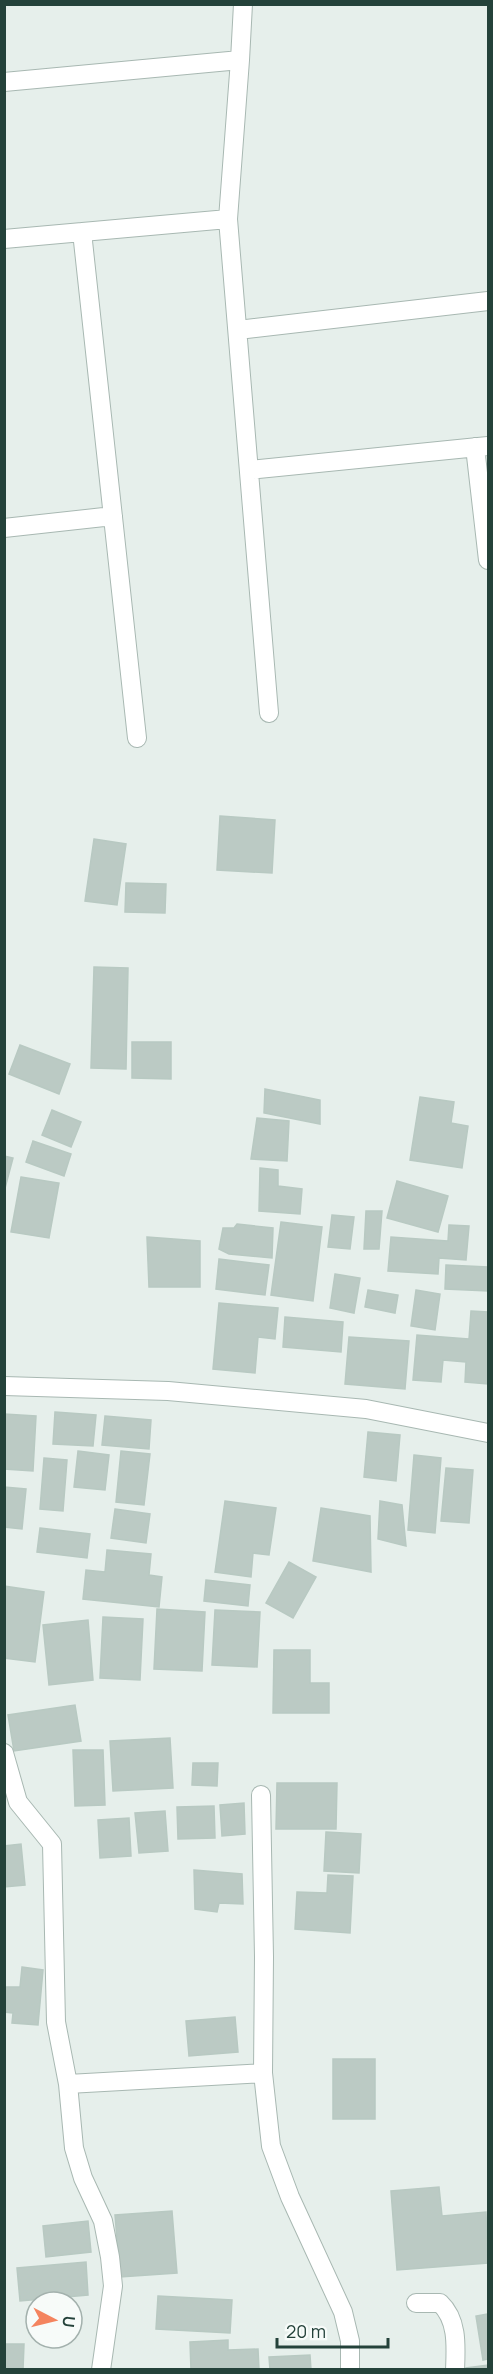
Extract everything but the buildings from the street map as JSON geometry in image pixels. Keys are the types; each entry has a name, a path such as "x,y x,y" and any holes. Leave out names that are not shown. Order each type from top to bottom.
{"street":[{"path":"243,4 228,219 269,713"},
{"path":"4,82 240,60"},
{"path":"4,239 228,219"},
{"path":"82,232 137,738"},
{"path":"238,330 489,301"},
{"path":"249,470 482,446 489,560"},
{"path":"4,528 113,516"},
{"path":"4,1386 168,1391 366,1409 489,1433"},
{"path":"4,1753 18,1802 51,1844 56,2022 68,2084 74,2148 83,2178 103,2221 113,2286 100,2370"},
{"path":"261,1796 264,1957 263,2073 271,2146 290,2197 343,2312 350,2341 350,2370"},
{"path":"68,2084 263,2073"},
{"path":"416,2303 440,2303 448,2311 453,2321 455,2370"}]}
